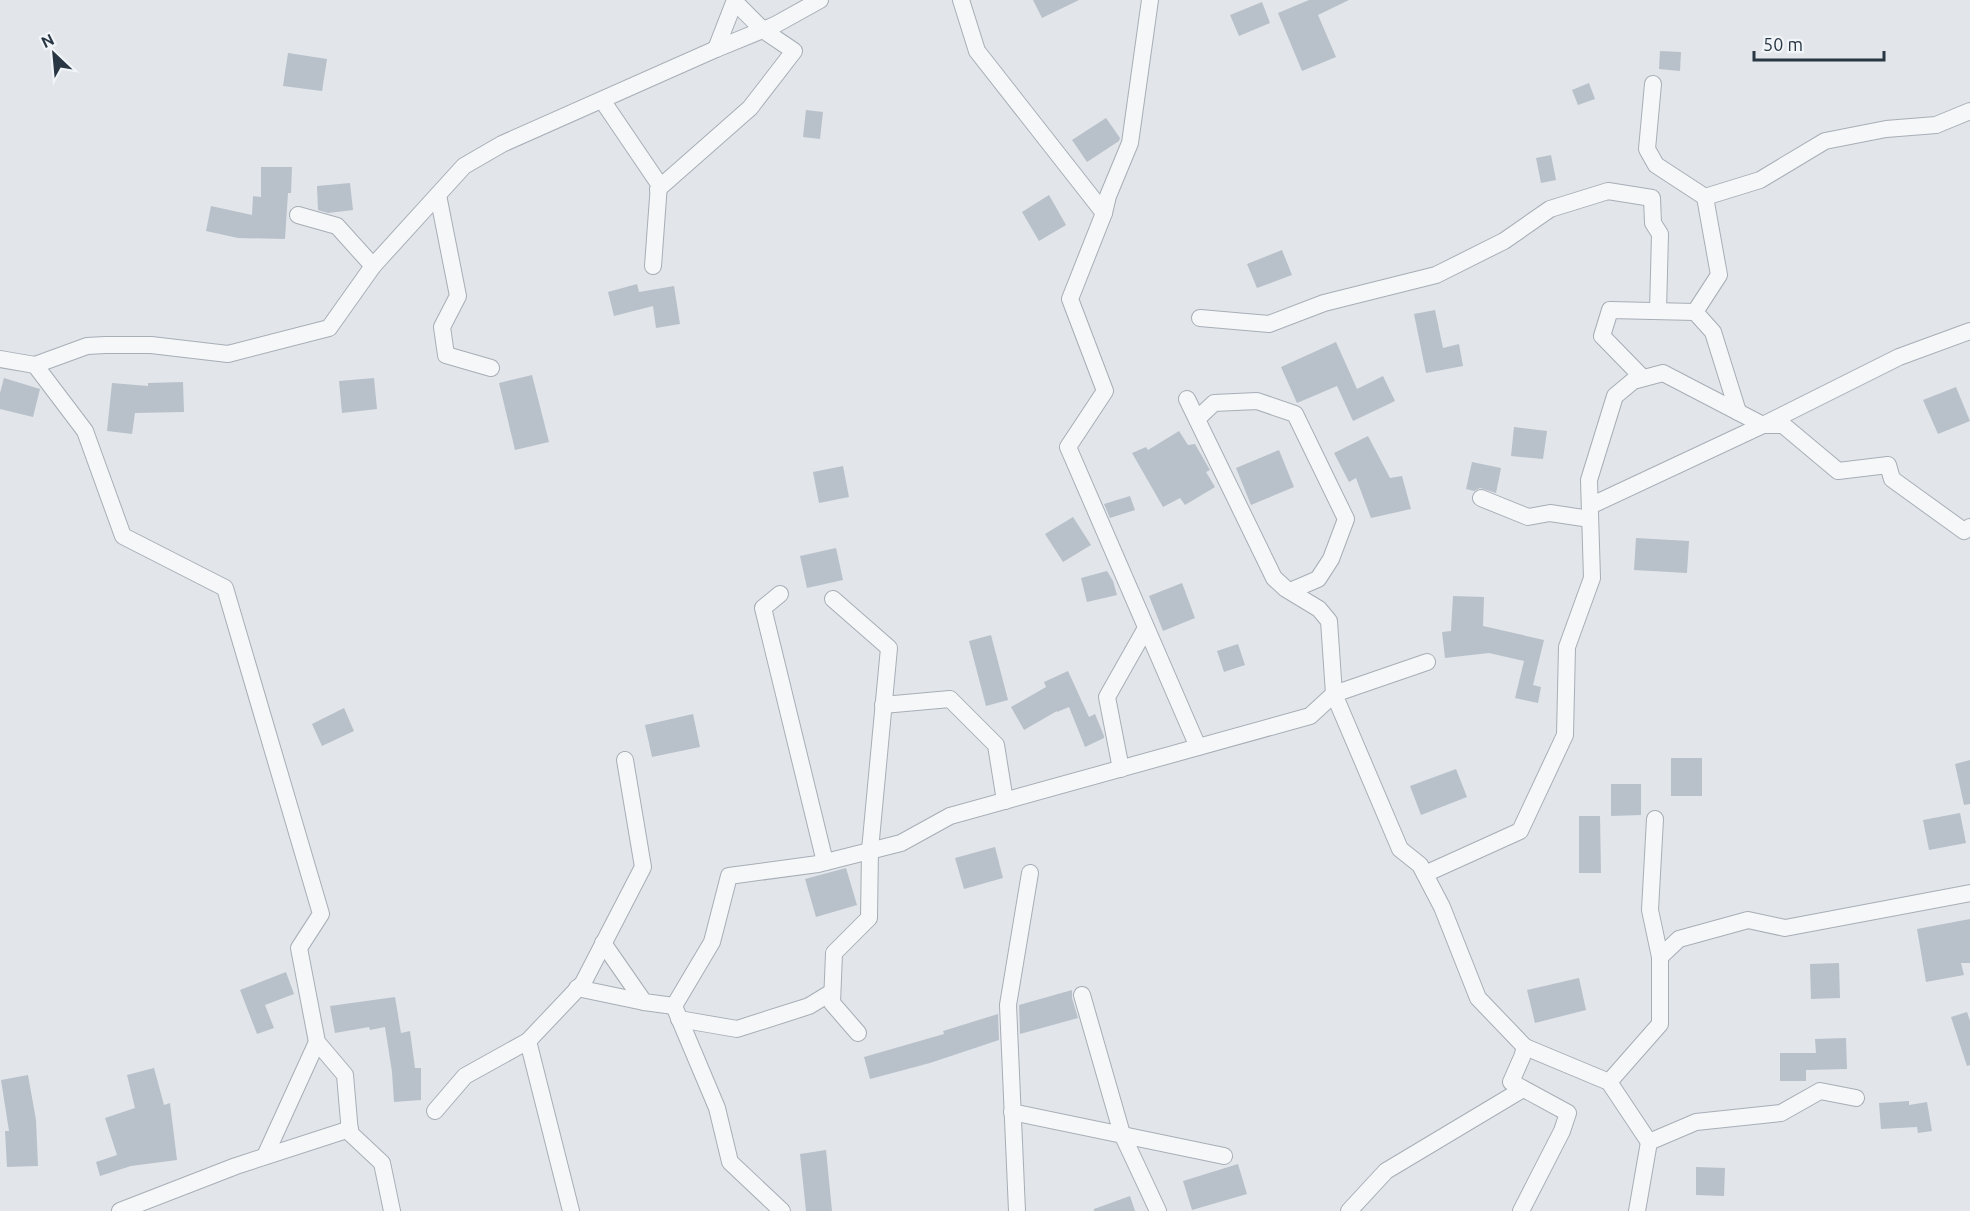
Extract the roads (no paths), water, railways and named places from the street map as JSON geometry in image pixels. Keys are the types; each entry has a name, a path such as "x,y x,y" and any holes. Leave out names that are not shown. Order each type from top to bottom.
{"street":[{"path":"0,359 35,364 87,346 105,345 151,345 228,354 329,328 373,266 464,166 502,144 763,30 820,0"},
{"path":"961,0 977,51 1104,213"},
{"path":"658,189 750,108 794,51 763,30 735,1 717,49"},
{"path":"1154,1 1130,142 1070,299 1105,391 1068,447 1198,747"},
{"path":"1653,84 1647,149 1656,165 1705,197 1719,275 1695,312"},
{"path":"602,100 659,184 653,266"},
{"path":"1705,197 1760,180 1825,141 1886,129 1936,125 1970,111"},
{"path":"1200,318 1269,324 1324,303 1436,275 1504,241 1550,209 1608,191 1652,198 1653,223 1660,234 1658,311"},
{"path":"438,195 458,296 442,327 446,356 491,368"},
{"path":"298,215 337,226 373,266"},
{"path":"1643,378 1602,336 1610,309 1695,312 1713,332 1738,412"},
{"path":"1481,498 1528,517 1550,513 1590,512 1899,357 1970,331"},
{"path":"35,364 85,431 123,536 225,588 321,914 299,948 317,1042 345,1075 350,1133 382,1163 392,1211"},
{"path":"1425,874 1520,831 1565,735 1567,647 1592,578 1589,480 1615,396 1633,381 1663,373 1763,425 1783,425 1838,471 1888,465 1892,479 1964,531 1970,527"},
{"path":"1187,399 1274,578 1319,609 1329,621 1334,694 1400,849 1420,865 1425,874 1442,907 1478,998 1525,1047 1609,1082 1649,1142 1637,1211"},
{"path":"1197,419 1214,403 1246,401 1257,401 1295,414 1346,519 1331,559 1318,579 1290,591"},
{"path":"780,594 763,609 825,862"},
{"path":"833,599 889,648 870,850 869,918 834,953 832,1004 858,1033"},
{"path":"1121,769 1107,697 1146,628"},
{"path":"676,1012 712,942 729,876 825,862 901,843 950,816 1310,716 1334,694 1428,662"},
{"path":"883,705 950,699 996,745 1005,801"},
{"path":"435,1111 465,1076 528,1041 583,983 643,867 625,760"},
{"path":"1609,1082 1660,1024 1660,957 1650,910 1655,819"},
{"path":"1017,1211 1008,1005 1030,873"},
{"path":"1660,957 1678,939 1748,920 1785,928 1970,893"},
{"path":"603,943 644,1002"},
{"path":"577,988 644,1002 737,1029 809,1006 832,992"},
{"path":"1082,995 1122,1134 1158,1211"},
{"path":"676,1012 717,1108 730,1162 782,1211"},
{"path":"528,1041 571,1211"},
{"path":"265,1156 317,1042"},
{"path":"1521,1211 1562,1131 1568,1113 1511,1082 1525,1047"},
{"path":"1349,1211 1386,1171 1523,1089"},
{"path":"1649,1142 1696,1122 1780,1113 1820,1091 1856,1098"},
{"path":"1012,1112 1224,1156"},
{"path":"120,1211 236,1166 350,1130"}]}
